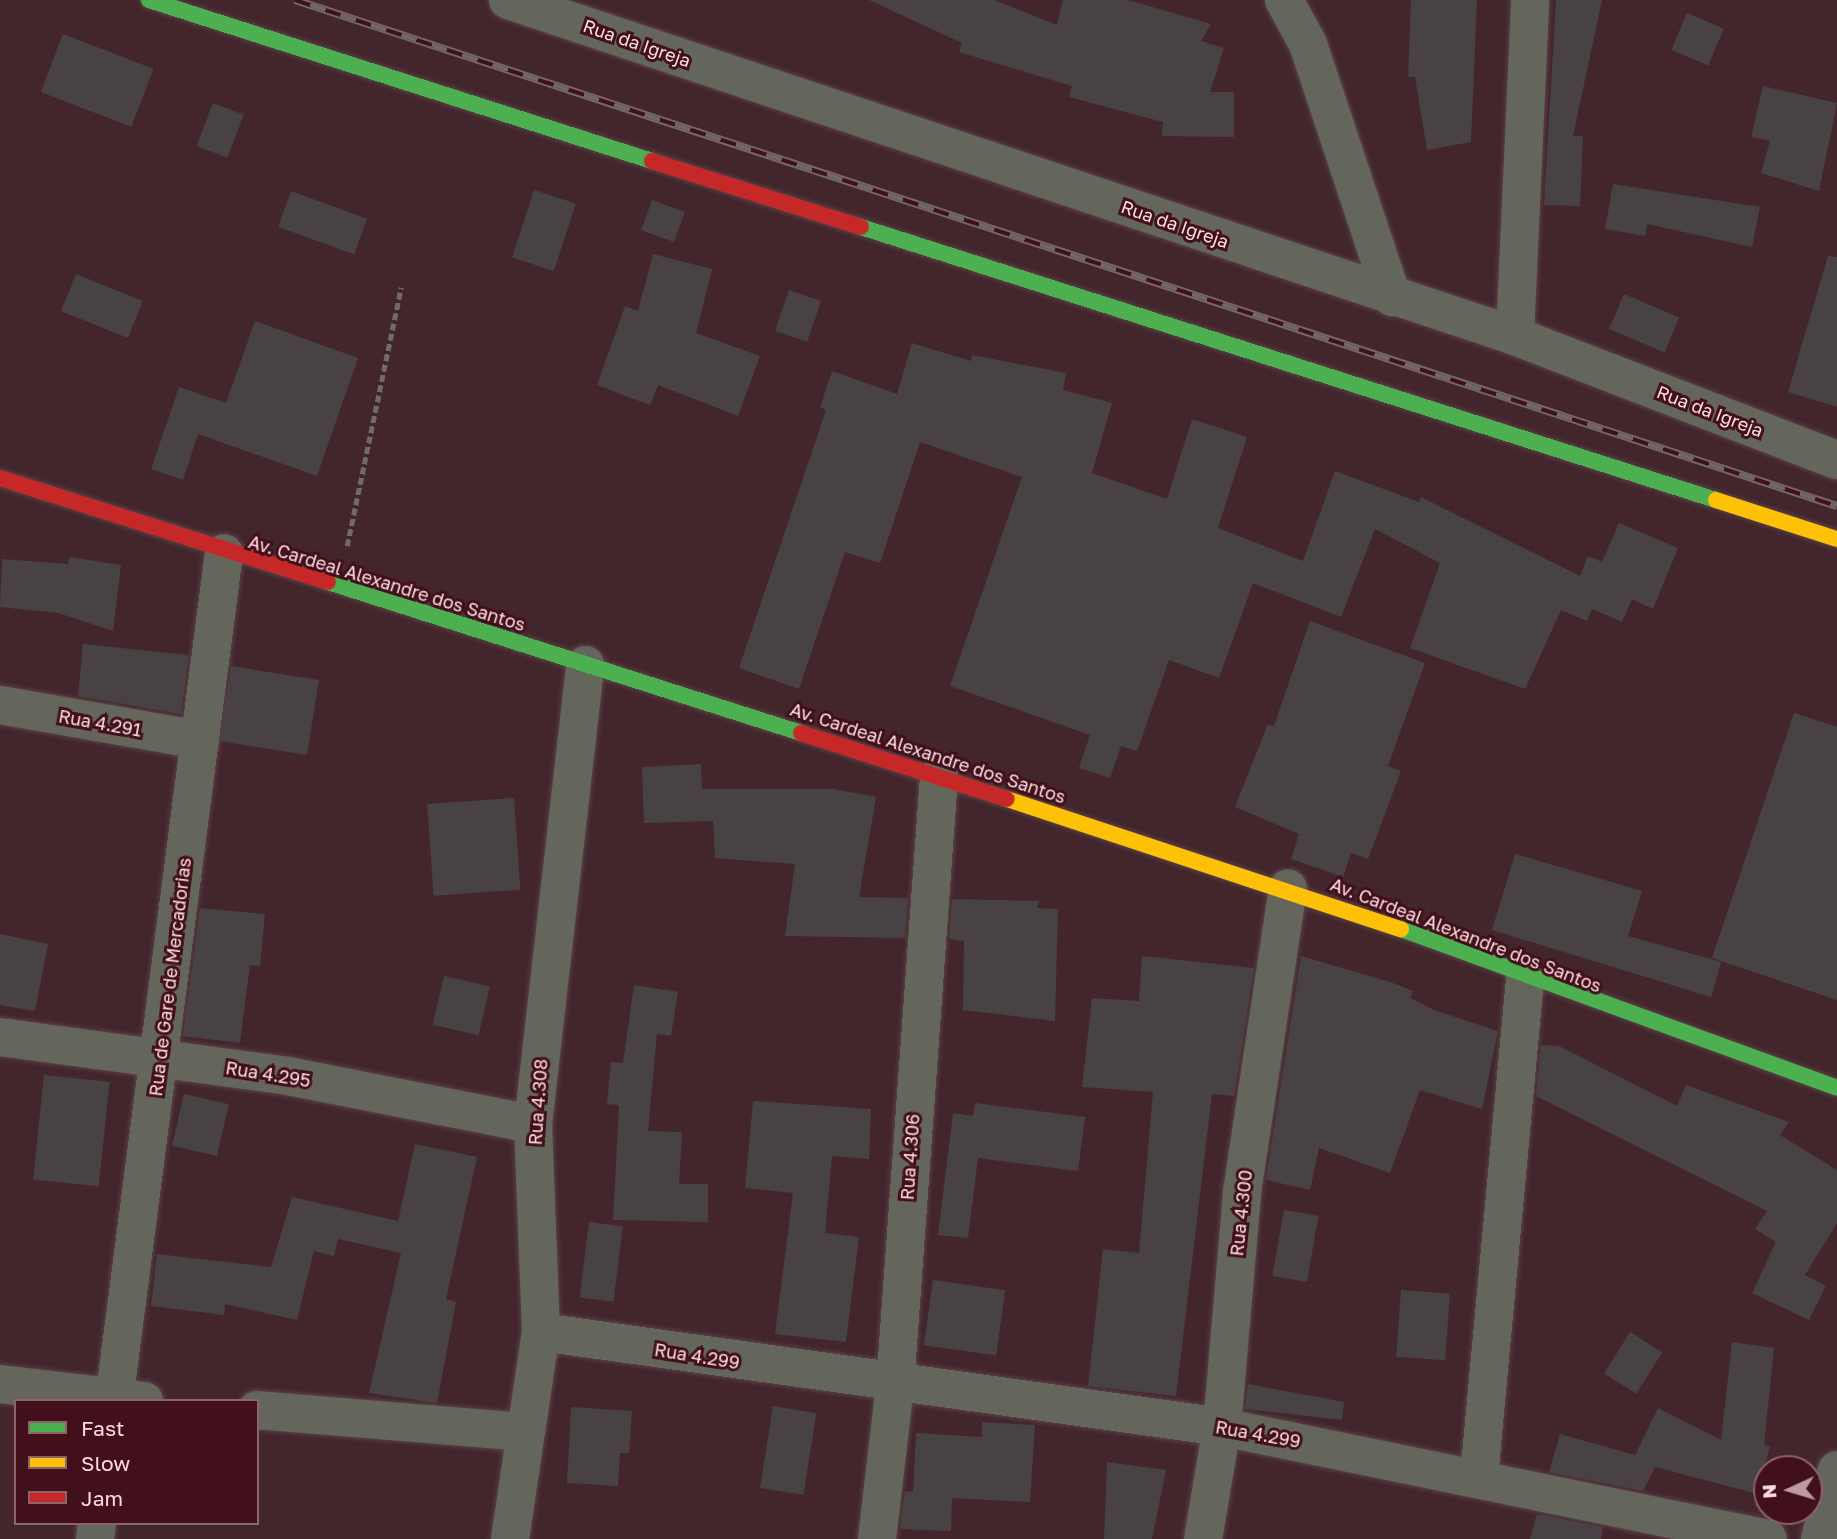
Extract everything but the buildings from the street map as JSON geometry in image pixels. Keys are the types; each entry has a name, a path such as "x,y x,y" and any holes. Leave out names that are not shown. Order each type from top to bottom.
{"street":[{"path":"149,0 1837,539"},
{"name":"Rua da Igreja","path":"508,0 1515,336 1837,460"},
{"path":"1284,0 1308,44 1392,297"},
{"path":"1515,336 1530,0"},
{"name":"Av. Cardeal Alexandre dos Santos","path":"0,478 224,552 1288,888 1525,979 1837,1088"},
{"name":"Rua de Gare de Mercadorias","path":"124,1399 160,1058 224,552"},
{"name":"Rua 4.308","path":"510,1539 541,1332 533,1124 585,665"},
{"name":"Rua 4.291","path":"0,705 200,740"},
{"name":"Rua 4.306","path":"877,1539 895,1386 939,776"},
{"name":"Rua 4.300","path":"1203,1539 1222,1427 1242,1192 1288,888"},
{"path":"1479,1477 1525,979"},
{"name":"Rua 4.295","path":"0,1037 288,1076 533,1124"},
{"name":"Rua 4.299","path":"541,1332 895,1386 1222,1427 1479,1477 1768,1539"},
{"path":"0,1384 116,1399"},
{"path":"259,1410 525,1432"},
{"path":"1820,1539 1837,1470"}],"path":[{"path":"339,588 401,288"}],"railway":[{"path":"295,0 1837,506"}],"traffic: fast":[{"path":"149,0 652,161"},
{"path":"861,227 1716,500"},
{"path":"328,582 801,733"},
{"path":"1401,929 1837,1088"}],"traffic: slow":[{"path":"1716,500 1837,539"},
{"path":"1007,799 1401,929"}],"traffic: jam":[{"path":"652,161 861,227"},
{"path":"0,478 328,582"},
{"path":"801,733 1007,799"}]}
